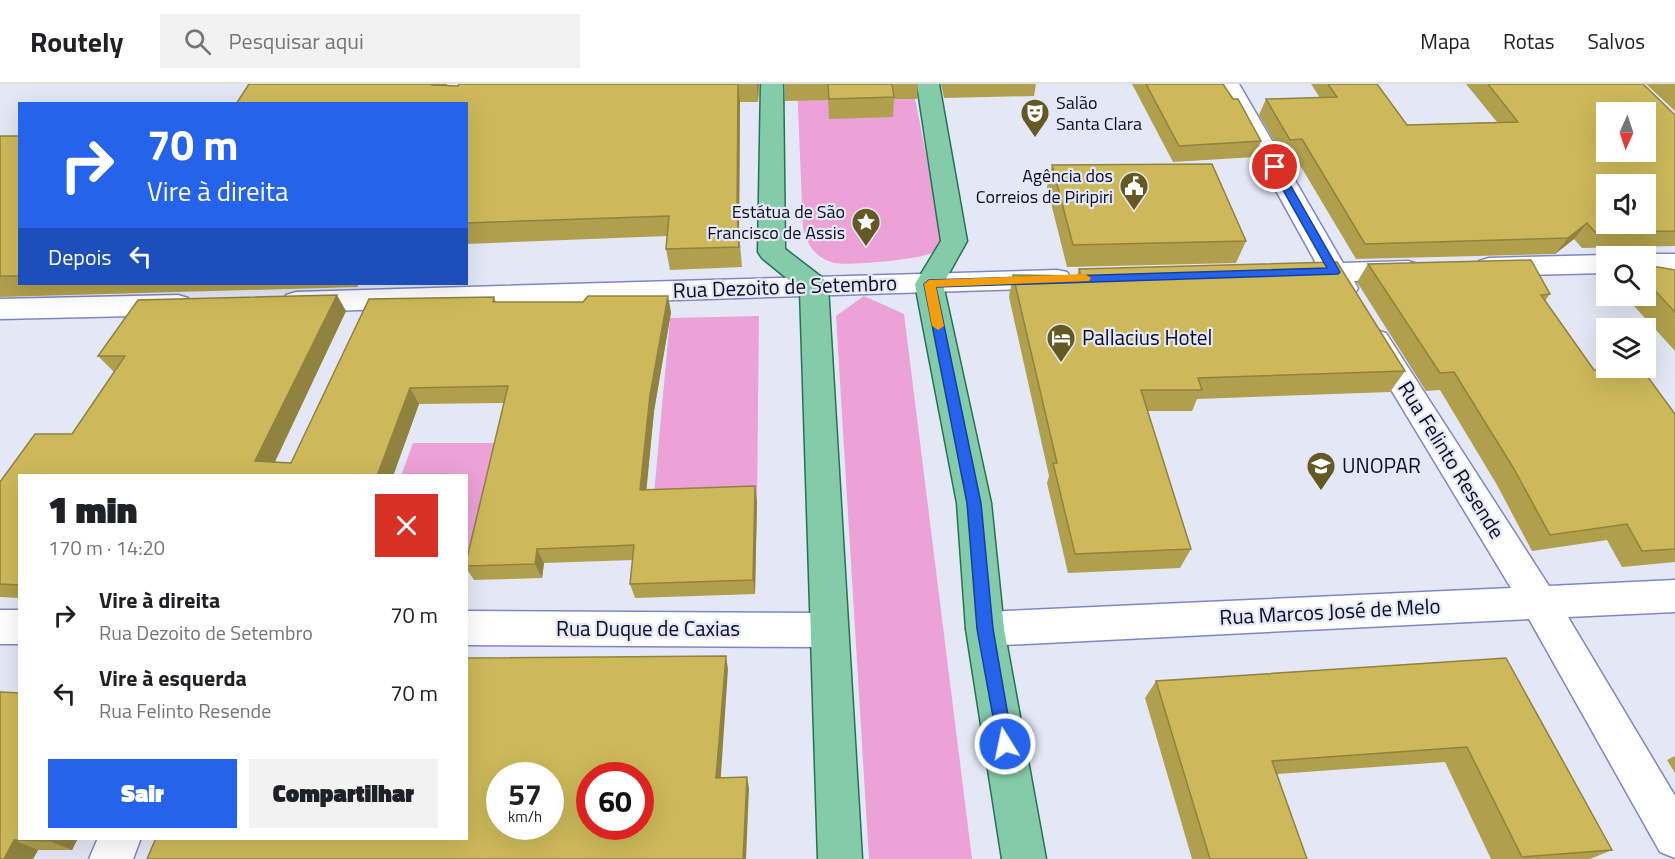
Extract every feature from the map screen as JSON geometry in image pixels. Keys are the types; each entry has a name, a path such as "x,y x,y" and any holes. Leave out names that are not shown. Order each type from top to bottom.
{"main road":[{"path":"772,84 772,252 814,286 840,859"},
{"path":"928,84 954,241 929,284 974,503 985,629 1024,859"}],"street":[{"name":"Rua Felinto Resende","path":"1227,84 1334,272 1539,602 1675,837"},
{"path":"1656,263 1675,262"},
{"path":"1464,268 1596,264"},
{"path":"1276,273 1429,269"},
{"name":"Rua Dezoito de Setembro","path":"274,303 373,292 929,284 1078,278"},
{"path":"354,331 373,292"},
{"path":"0,309 202,304"},
{"name":"Rua Marcos José de Melo","path":"985,629 1675,596"},
{"path":"0,627 18,627"},
{"name":"Rua Duque de Caxias","path":"468,628 829,630"},
{"path":"111,859 119,840"}],"shaded area":[{"path":"797,84 912,84 943,239 936,251 904,259 843,264 828,261 813,250 803,228"},
{"path":"864,296 904,314 972,859 869,859 836,316"},
{"path":"759,316 757,501 653,505 670,318"},
{"path":"413,443 502,443 468,562 468,474 402,474"}],"building":[{"path":"249,84 458,86 459,84 738,84 739,247 666,249 669,216 468,223 468,102 237,102"},
{"path":"828,84 892,84 894,97 829,99"},
{"path":"1146,84 1223,84 1233,99 1238,99 1261,141 1179,146"},
{"path":"1328,84 1377,84 1407,125 1518,122 1488,84 1643,84 1675,115 1675,231 1656,231 1656,174 1596,174 1596,232 1587,223 1568,238 1365,244 1302,139 1290,140 1266,99 1337,97"},
{"path":"0,136 18,136 18,276 0,276"},
{"path":"1212,164 1246,241 1073,245 1052,165"},
{"path":"1531,260 1550,294 1541,295 1596,370 1596,378 1649,378 1675,414 1675,549 1642,551 1627,524 1550,535 1514,469 1454,372 1440,373 1368,264"},
{"path":"1337,262 1405,371 1198,378 1202,390 1141,390 1191,549 1075,554 1053,463 1057,463 1013,275 1081,276 1079,269"},
{"path":"1656,267 1675,270 1675,312 1656,292"},
{"path":"337,295 255,461 291,463 369,299 494,297 493,302 583,302 588,296 668,296 650,395 640,490 755,486 753,580 630,584 634,545 537,549 535,564 468,566 468,554 508,386 410,388 378,474 18,474 18,585 0,584 0,482 35,434 72,434 125,356 98,356 138,300"},
{"path":"726,656 716,778 747,777 743,859 147,859 155,840 468,840 468,658"},
{"path":"1506,658 1612,850 1522,857 1467,747 1272,761 1307,859 1210,859 1156,681"},
{"path":"0,692 18,693 18,840 49,840 49,841 14,840 4,859 0,859"}],"slow traffic":[{"path":"938,326 929,284 1085,278"}],"place":[{"name":"Salão Santa Clara","path":"1035,138"},
{"name":"Agência dos Correios de Piripiri","path":"1134,212"},
{"name":"Estátua de São Francisco de Assis","path":"866,248"},
{"name":"Pallacius Hotel","path":"1061,364"},
{"name":"UNOPAR","path":"1321,492"}],"route":[{"path":"1005,744 985,629 974,503 929,284 1334,272 1275,167"}]}
